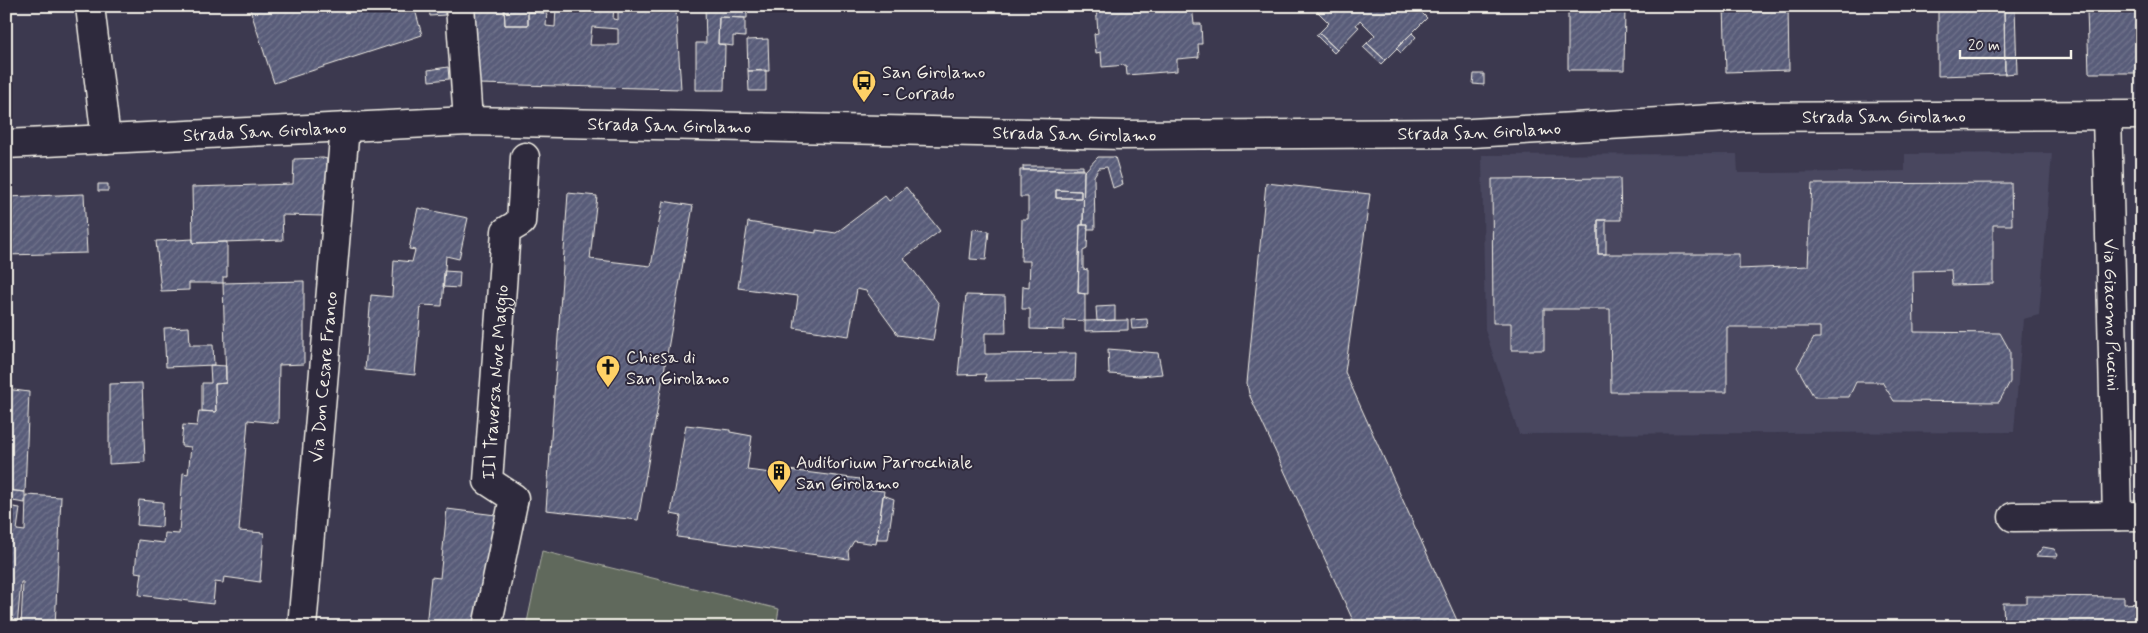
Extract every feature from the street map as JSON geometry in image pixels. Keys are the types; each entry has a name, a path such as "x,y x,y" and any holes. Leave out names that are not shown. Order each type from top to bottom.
{"street":[{"path":"90,6 106,139"},
{"path":"460,6 468,121"},
{"name":"Via Giacomo Puccini","path":"2107,115 2129,516"},
{"name":"Strada San Girolamo","path":"6,144 468,121 1132,135 1471,133 1746,117 2142,115"},
{"name":"Via Don Cesare Franco","path":"302,627 345,127"},
{"name":"III Traversa Nove Maggio","path":"487,627 514,498 488,481 506,231 521,222 525,157"},
{"path":"2013,517 2129,516"}],"shaded area":[{"path":"2052,153 2039,315 2023,319 2014,432 1519,434 1485,330 1482,155 1737,154 1738,173 1773,173 1905,171 1905,154"}],"green space":[{"path":"542,551 779,609 776,627 526,627"}],"building":[{"path":"249,6 414,6 422,35 274,83"},
{"path":"429,6 445,6 445,15 430,16"},
{"path":"504,6 505,25 528,25 528,12 547,13 546,26 555,27 556,6 614,6 613,19 618,20 618,11 676,10 681,89 478,84 473,7","holes":["592,27 618,29 618,45 590,45"]},
{"path":"504,6 547,6 547,13 528,12 528,25 505,25"},
{"path":"705,6 747,6 747,18 719,17 718,44 724,44 725,46 724,90 696,90 696,43 706,43"},
{"path":"1096,6 1192,6 1194,24 1201,24 1202,44 1198,44 1199,57 1177,59 1177,71 1127,75 1126,65 1102,67 1101,52 1096,53 1094,34 1098,33"},
{"path":"1316,6 1415,6 1427,18 1385,60 1367,43 1375,35 1360,20 1356,25 1359,27 1337,50 1319,33 1329,23 1314,8"},
{"path":"1568,6 1625,6 1624,70 1568,70"},
{"path":"1724,6 1788,6 1789,70 1726,72"},
{"path":"1938,6 2004,6 2005,74 1938,76"},
{"path":"2004,6 2015,6 2017,73 2005,74"},
{"path":"2084,6 2138,6 2138,9 2140,8 2142,73 2089,73 2087,10 2084,10"},
{"path":"719,17 745,18 745,37 733,36 733,46 718,44"},
{"path":"1319,33 1337,50 1334,53 1316,35"},
{"path":"1412,33 1416,37 1401,53 1396,48"},
{"path":"768,39 769,71 748,71 747,40"},
{"path":"1367,43 1385,60 1381,64 1363,47"},
{"path":"448,67 449,79 429,81 428,70"},
{"path":"766,70 766,91 749,91 748,71"},
{"path":"1474,74 1484,74 1484,85 1473,84"},
{"path":"1098,157 1115,157 1123,184 1113,188 1107,167 1099,168 1094,176 1095,229 1087,229 1088,225 1083,225 1084,172"},
{"path":"294,159 327,159 325,216 282,215 283,240 193,243 192,187 293,184"},
{"path":"1023,166 1083,166 1083,170 1023,170"},
{"path":"1084,169 1083,225 1080,225 1078,293 1085,294 1085,321 1064,320 1064,330 1030,329 1030,309 1022,309 1023,286 1029,287 1030,261 1021,261 1022,219 1028,219 1028,197 1020,197 1020,170","holes":["1056,190 1081,191 1081,198 1056,198"]},
{"path":"1620,178 1621,220 1598,220 1598,254 1739,254 1739,269 1808,266 1812,184 2011,183 2012,225 1993,225 1993,284 1952,285 1951,270 1913,271 1914,332 2000,333 2010,351 2010,382 1999,402 1894,401 1882,382 1856,382 1849,397 1814,397 1797,367 1814,338 1820,338 1820,327 1727,327 1727,392 1611,392 1610,309 1544,309 1544,350 1511,350 1511,323 1493,323 1492,179"},
{"path":"1266,183 1370,194 1345,372 1460,627 1356,627 1249,394 1247,383"},
{"path":"98,184 108,184 108,191 98,191"},
{"path":"906,187 940,231 904,258 939,304 933,340 898,335 866,291 857,289 849,336 794,328 798,296 738,288 748,222 816,233 816,230 836,233 885,196 889,201"},
{"path":"1056,190 1081,191 1081,198 1056,198"},
{"name":"Chiesa di San Girolamo","path":"568,193 597,196 590,259 651,266 663,201 693,206 638,520 546,510"},
{"path":"84,194 87,253 6,255 6,197"},
{"path":"418,208 468,218 459,259 446,256 442,306 421,305 415,375 365,370 371,295 392,297 394,260 412,262 415,250 409,249"},
{"path":"1598,220 1606,220 1606,254 1598,254"},
{"path":"1080,225 1088,225 1087,249 1083,251 1083,269 1088,270 1088,294 1078,293"},
{"path":"973,229 989,231 986,260 970,259"},
{"path":"193,239 193,243 227,242 227,277 223,277 223,283 189,283 189,290 161,291 156,241"},
{"path":"444,271 460,272 459,288 443,287"},
{"path":"304,281 304,364 279,365 278,423 248,420 239,531 264,533 260,582 224,577 223,583 215,582 213,604 139,595 142,573 135,572 138,540 164,543 165,533 179,534 183,473 188,474 191,447 181,446 183,425 197,426 199,411 216,412 215,384 226,383 223,283"},
{"path":"966,295 1005,296 1006,333 985,333 985,354 1076,353 1075,380 985,381 986,374 958,375"},
{"path":"1115,306 1115,320 1097,321 1096,307"},
{"path":"1147,319 1148,328 1132,329 1131,320"},
{"path":"1128,320 1128,330 1085,331 1085,321"},
{"path":"189,327 190,345 213,345 214,365 166,367 164,328"},
{"path":"1108,349 1158,353 1162,374 1140,376 1109,374"},
{"path":"210,365 226,366 226,383 215,384 216,412 202,411 202,383 211,383"},
{"path":"142,383 145,462 109,464 109,384"},
{"path":"6,389 29,392 25,492 6,490"},
{"name":"Auditorium Parrocchiale San Girolamo","path":"686,425 730,430 730,432 752,436 747,470 772,473 772,468 860,479 862,489 884,491 876,544 854,541 848,551 849,559 677,537 681,516 671,514"},
{"path":"6,490 25,492 25,503 6,500"},
{"path":"26,495 61,497 55,627 21,627 23,582 21,582 17,627 6,627 6,506 20,508 17,530 25,531"},
{"path":"883,495 894,499 888,539 877,539"},
{"path":"139,500 163,502 162,527 137,525"},
{"path":"447,509 496,515 489,589 477,625 460,623 459,627 426,627 431,577 440,578"},
{"path":"2043,547 2054,549 2058,555 2057,557 2036,556"},
{"path":"2026,596 2124,597 2124,604 2142,603 2142,627 2004,627 2003,603 2026,603"}],"place":[{"name":"San Girolamo - Corrado","path":"864,103"},
{"name":"Chiesa di San Girolamo","path":"608,388"},
{"name":"Auditorium Parrocchiale San Girolamo","path":"779,493"}]}
